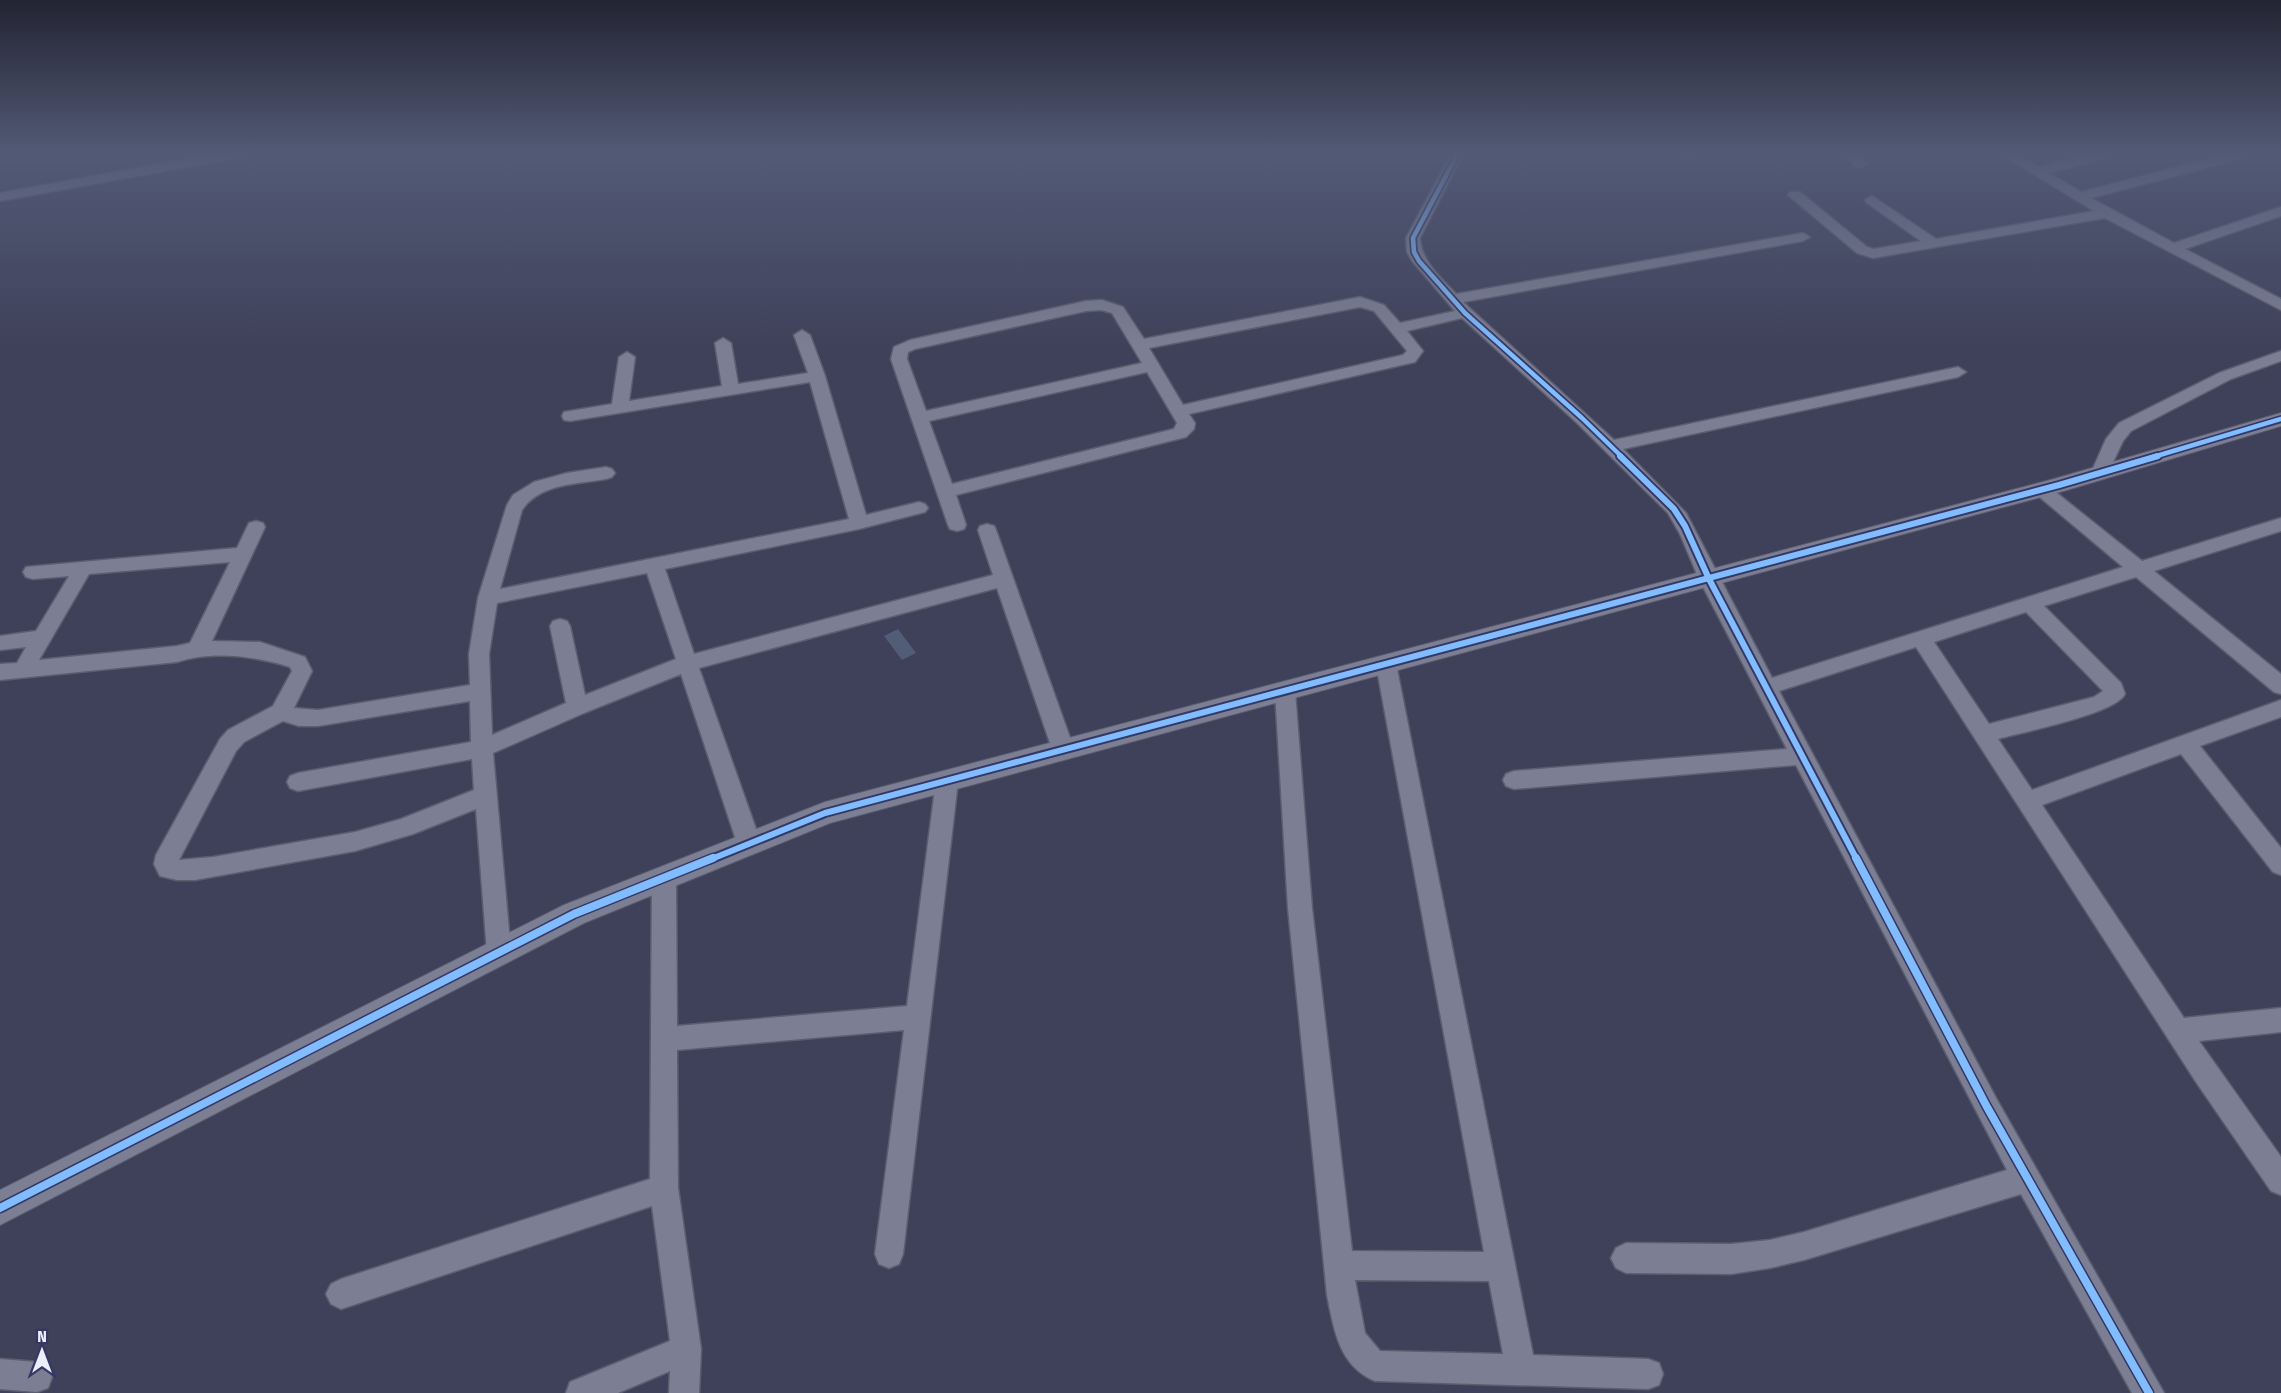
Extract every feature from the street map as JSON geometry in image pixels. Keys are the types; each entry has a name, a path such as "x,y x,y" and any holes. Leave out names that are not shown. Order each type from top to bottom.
{"street":[{"path":"1423,218 1413,244 1419,261 1466,314 1611,446 1674,509 1695,542 1709,579 1987,1107 2149,1393"},
{"path":"1824,218 1867,253 1879,254 1931,242 2077,218"},
{"path":"1897,218 1931,242"},
{"path":"2116,218 2281,305"},
{"path":"2173,248 2270,218"},
{"path":"1452,299 1803,237"},
{"path":"1139,345 1360,302 1379,308 1415,351 1409,359 1179,411"},
{"path":"947,491 1180,433 1185,429 1186,423 1118,310 1102,305 1086,306 910,345 900,350 898,355 918,418 947,491 957,525"},
{"path":"1397,329 1466,314"},
{"path":"802,335 817,376 859,523"},
{"path":"723,343 731,390"},
{"path":"2100,473 2115,439 2125,427 2225,376 2281,356"},
{"path":"621,408 627,357"},
{"path":"918,418 1152,366"},
{"path":"1611,446 1958,372"},
{"path":"570,416 817,376"},
{"path":"0,1208 574,914 825,813 2042,490 2281,419"},
{"path":"499,953 482,749 478,654 488,598 513,508 520,496 545,485 606,473"},
{"path":"2042,490 2281,686"},
{"path":"488,598 654,566 859,523 919,508"},
{"path":"1767,687 2281,524"},
{"path":"197,648 256,528"},
{"path":"987,530 1062,749"},
{"path":"33,572 243,554"},
{"path":"654,566 749,843"},
{"path":"23,670 83,568"},
{"path":"298,782 482,749 576,707 688,663 1004,579"},
{"path":"1984,734 2100,703 2115,694 2115,689 2029,603"},
{"path":"560,626 576,707"},
{"path":"0,643 42,638"},
{"path":"1921,638 2178,1031 2281,1181"},
{"path":"0,672 177,654 197,648 260,650 298,662 302,672 281,712 236,735 228,745 168,855 166,864 168,869 179,871 203,868 307,852 356,841 393,831 487,795"},
{"path":"1386,664 1521,1370"},
{"path":"281,712 299,718 318,718 480,691"},
{"path":"1285,691 1300,908 1339,1265 1350,1338 1363,1359 1375,1366 1648,1374"},
{"path":"2027,801 2281,708"},
{"path":"2185,743 2281,865"},
{"path":"1514,780 1803,756"},
{"path":"889,1254 947,781"},
{"path":"664,878 664,1188 686,1349 684,1393"},
{"path":"664,1039 918,1017"},
{"path":"2178,1031 2281,1020"},
{"path":"1626,1258 1731,1259 1770,1254 1804,1246 2027,1178"},
{"path":"341,1294 664,1188"},
{"path":"1339,1265 1501,1267"},
{"path":"581,1393 686,1349"},
{"path":"0,1374 37,1377"}],"building":[{"path":"898,629 916,653 902,660 884,636"}],"cycle path":[{"path":"1424,218 1413,238 1414,252 1419,261 1465,313 1582,418 1680,517 1694,542 1709,579 1987,1107 2149,1393"},
{"path":"0,1208 574,914 825,813 2059,485 2281,419"}]}
